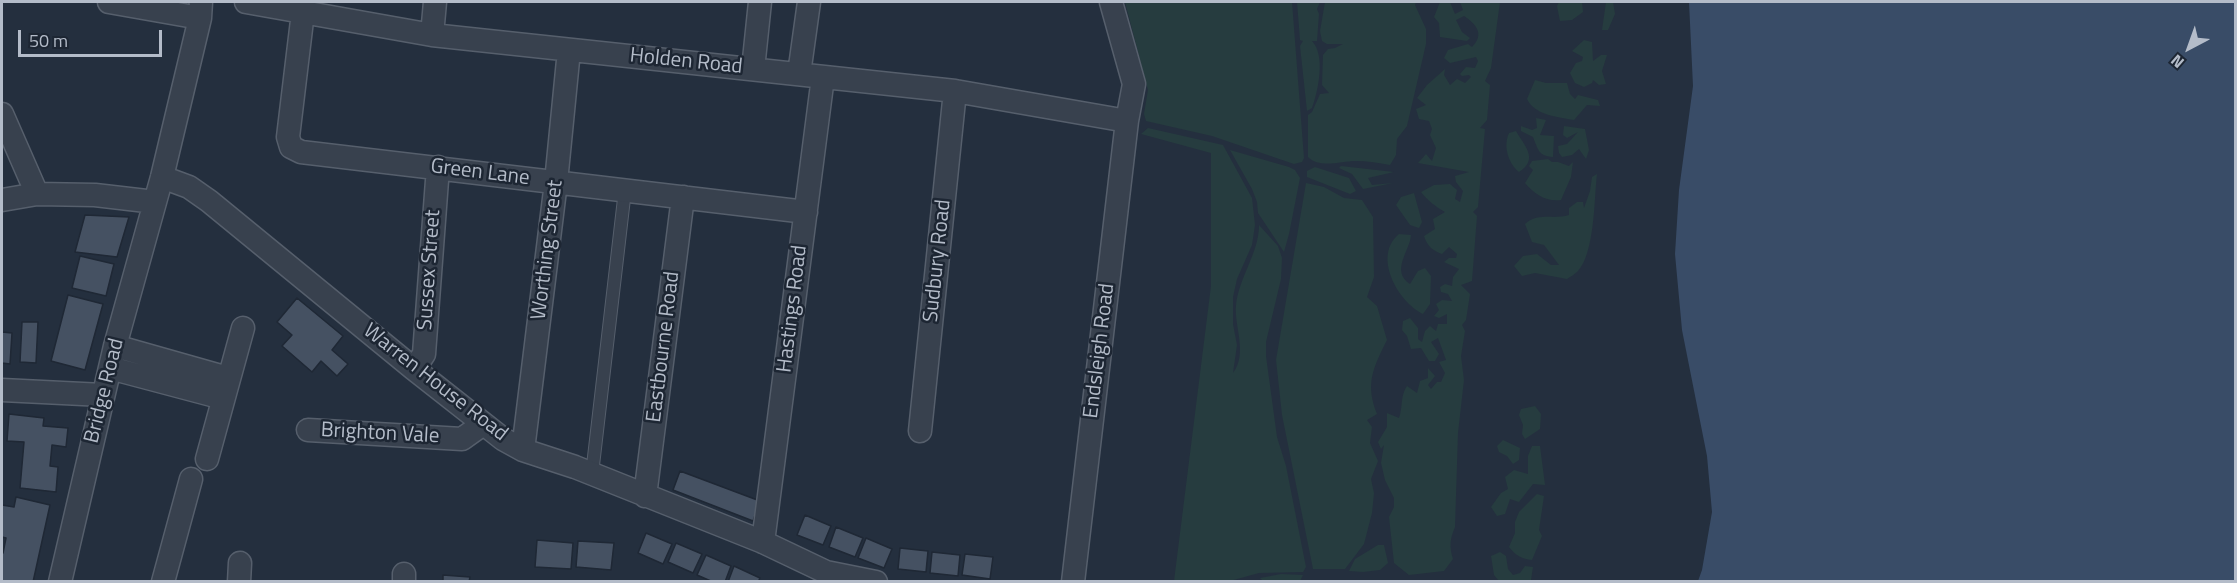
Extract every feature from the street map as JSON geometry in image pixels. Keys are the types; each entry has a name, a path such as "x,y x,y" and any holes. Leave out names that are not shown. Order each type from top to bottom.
{"street":[{"path":"109,2 201,10"},
{"name":"Holden Road","path":"246,2 432,34 955,92 1127,122"},
{"path":"432,34 435,2"},
{"path":"753,69 760,2"},
{"path":"799,74 809,2"},
{"name":"Endsleigh Road","path":"1074,582 1127,122 1134,84 1111,2"},
{"name":"Bridge Road","path":"60,582 110,368 162,177 201,10"},
{"name":"Green Lane","path":"303,12 288,137 291,147 301,152 806,212"},
{"name":"Worthing Street","path":"524,450 556,182 569,50"},
{"name":"Hastings Road","path":"763,542 823,77"},
{"name":"Sudbury Road","path":"920,431 955,92"},
{"path":"2,114 38,194"},
{"name":"Sussex Street","path":"414,369 424,354 438,167"},
{"name":"Warren House Road","path":"162,177 189,187 209,201 281,266 503,439 524,450 592,474 763,542 826,572 876,582"},
{"path":"2,200 38,194 95,195 155,202"},
{"name":"Eastbourne Road","path":"645,496 683,197"},
{"path":"207,459 243,328"},
{"path":"116,346 226,388"},
{"path":"110,368 226,388"},
{"path":"2,390 104,395"},
{"name":"Brighton Vale","path":"308,430 462,439 483,424"},
{"path":"163,582 191,479"}],"lane":[{"path":"592,474 625,190"}],"green space":[{"path":"1125,2 1292,2 1304,158 1302,162 1294,164 1212,136 1146,121 1144,114 1148,90"},
{"path":"1297,2 1320,2 1317,9 1319,14 1317,41 1312,41 1319,55 1320,74 1312,108 1307,111 1300,46 1303,41 1300,40"},
{"path":"1325,2 1416,2 1415,5 1426,29 1426,44 1407,126 1397,139 1396,155 1390,165 1360,161 1325,164 1308,157 1308,115 1312,112 1320,94 1329,93 1322,85 1323,55 1328,49 1343,44 1327,44 1322,41 1320,31"},
{"path":"1440,2 1450,2 1455,14 1463,10 1460,2 1500,2 1491,68 1485,81 1490,85 1487,120 1480,128 1485,129 1478,207 1473,212 1477,216 1472,281 1461,285 1470,294 1466,320 1462,325 1465,331 1461,356 1464,380 1458,433 1455,527 1451,543 1453,559 1444,571 1409,575 1394,563 1389,517 1394,507 1394,498 1385,480 1381,463 1384,445 1381,449 1378,442 1387,427 1387,413 1399,418 1403,394 1407,386 1417,393 1420,381 1428,378 1428,368 1435,376 1428,385 1431,389 1437,382 1441,382 1445,373 1439,362 1446,360 1438,338 1431,342 1439,354 1435,361 1429,361 1421,348 1411,349 1407,336 1402,330 1403,321 1410,318 1418,328 1418,339 1422,342 1425,331 1430,326 1436,331 1438,324 1447,324 1447,314 1439,318 1434,316 1439,310 1436,304 1442,300 1452,301 1448,294 1441,292 1440,287 1445,284 1452,286 1453,277 1459,269 1444,262 1449,258 1456,258 1457,254 1449,247 1442,254 1433,250 1427,243 1424,236 1435,229 1433,219 1445,212 1421,192 1434,185 1450,184 1457,190 1455,199 1460,202 1463,191 1456,182 1455,176 1469,172 1418,163 1426,154 1432,161 1436,148 1430,135 1432,129 1429,121 1419,119 1416,109 1426,105 1417,98 1427,85 1445,69 1444,75 1450,85 1457,79 1465,83 1471,77 1460,74 1466,67 1475,68 1478,61 1476,57 1450,63 1444,58 1448,50 1468,44 1472,47 1478,34 1472,22 1464,16 1456,20 1462,32 1470,38 1467,41 1440,37 1439,23 1434,17"},
{"path":"1559,2 1582,2 1583,12 1572,20 1560,21 1557,6"},
{"path":"1606,2 1613,2 1615,14 1608,30 1602,30"},
{"path":"1584,40 1592,42 1593,61 1601,55 1607,55 1602,71 1606,84 1599,85 1593,80 1584,87 1575,83 1570,73 1583,57 1572,51"},
{"path":"1535,80 1546,83 1567,83 1570,94 1575,99 1578,95 1598,100 1600,106 1587,105 1574,120 1541,112 1535,109 1527,99"},
{"path":"1536,118 1546,120 1540,135 1554,136 1553,157 1541,153 1533,137 1521,131 1521,126 1532,130 1537,128"},
{"path":"1564,126 1585,129 1589,150 1586,159 1579,149 1572,155 1562,157 1559,153 1558,146 1567,144 1578,132 1567,138 1563,135"},
{"path":"1148,128 1223,145 1252,198 1255,225 1252,245 1237,279 1233,297 1233,324 1237,345 1233,373 1240,357 1236,305 1256,245 1259,225 1278,246 1282,258 1281,279 1266,342 1266,356 1277,437 1286,466 1306,567 1303,572 1259,573 1230,581 1174,581 1211,286 1211,153 1141,134"},
{"path":"1516,131 1526,146 1529,157 1525,167 1519,172 1512,164 1506,143 1509,133"},
{"path":"1230,150 1289,167 1295,170 1300,178 1284,252 1258,213 1252,189"},
{"path":"1548,159 1569,166 1573,162 1571,177 1561,200 1550,200 1541,196 1525,183 1533,170 1529,166 1532,161"},
{"path":"1341,166 1394,172 1368,178 1372,185 1393,183 1363,189 1352,174 1339,168"},
{"path":"1315,167 1349,178 1356,191 1350,194 1307,177 1307,171"},
{"path":"1597,174 1591,239 1584,262 1578,271 1567,279 1535,273 1522,276 1514,266 1523,256 1537,254 1551,265 1559,265 1544,245 1532,242 1525,224 1535,218 1569,215 1569,208 1577,202 1583,202 1584,208 1592,177"},
{"path":"1306,183 1324,187 1344,198 1362,200 1373,217 1374,277 1367,297 1377,306 1387,340 1372,376 1373,403 1377,414 1367,420 1372,427 1370,443 1378,461 1371,479 1374,493 1372,513 1364,544 1345,569 1313,569 1282,415 1276,360"},
{"path":"1414,193 1422,222 1419,228 1410,225 1396,205 1401,197"},
{"path":"1399,234 1411,235 1401,267 1404,279 1410,284 1418,271 1425,268 1431,276 1430,304 1423,314 1405,300 1397,289 1388,266 1391,243"},
{"path":"1535,406 1541,414 1540,429 1525,439 1519,415 1521,409"},
{"path":"1503,440 1520,448 1519,460 1513,464 1507,456 1499,452 1497,446"},
{"path":"1532,446 1540,446 1545,485 1533,484 1519,502 1510,499 1505,514 1497,516 1491,507 1501,493 1508,489 1505,477 1514,470 1528,474 1528,456"},
{"path":"1537,494 1544,496 1539,530 1542,536 1532,560 1519,556 1509,547 1515,533 1515,522 1519,512"},
{"path":"1378,545 1384,545 1388,563 1380,570 1349,571 1355,559"},
{"path":"1500,552 1506,556 1508,569 1513,575 1520,573 1525,566 1533,567 1531,580 1499,581 1494,575 1491,556"},
{"path":"1281,574 1303,575 1300,581 1263,581 1260,578"}],"water":[{"path":"1689,2 2235,2 2235,581 1698,581 1712,512 1707,456 1682,330 1675,254 1679,190 1693,86"}],"building":[{"path":"85,215 129,217 117,257 75,252"},
{"path":"80,256 114,264 106,296 72,288"},
{"path":"68,295 103,304 85,370 51,361"},
{"path":"297,298 343,336 332,350 348,364 337,376 321,361 312,372 282,346 292,335 277,322"},
{"path":"22,322 38,322 36,363 20,362"},
{"path":"2,332 12,333 10,364 2,363"},
{"path":"9,414 44,418 43,426 68,428 66,447 52,445 50,466 58,467 56,492 20,488 24,442 7,441"},
{"path":"680,471 760,501 753,521 673,490"},
{"path":"16,497 50,505 33,582 2,582 2,552 6,538 2,537 2,505 14,507"},
{"path":"805,515 831,526 823,545 797,535"},
{"path":"836,527 863,538 855,557 829,547"},
{"path":"646,533 672,544 663,564 638,553"},
{"path":"866,538 892,549 884,568 858,558"},
{"path":"537,540 573,543 571,569 535,567"},
{"path":"578,541 614,543 611,570 576,567"},
{"path":"676,543 702,554 693,573 668,562"},
{"path":"900,548 928,551 926,572 898,569"},
{"path":"932,552 960,555 958,576 930,573"},
{"path":"965,554 993,557 990,579 962,575"},
{"path":"706,555 731,566 725,582 713,582 697,575"},
{"path":"734,566 760,578 758,582 728,582"},
{"path":"443,575 470,577 469,582 443,582"}]}
